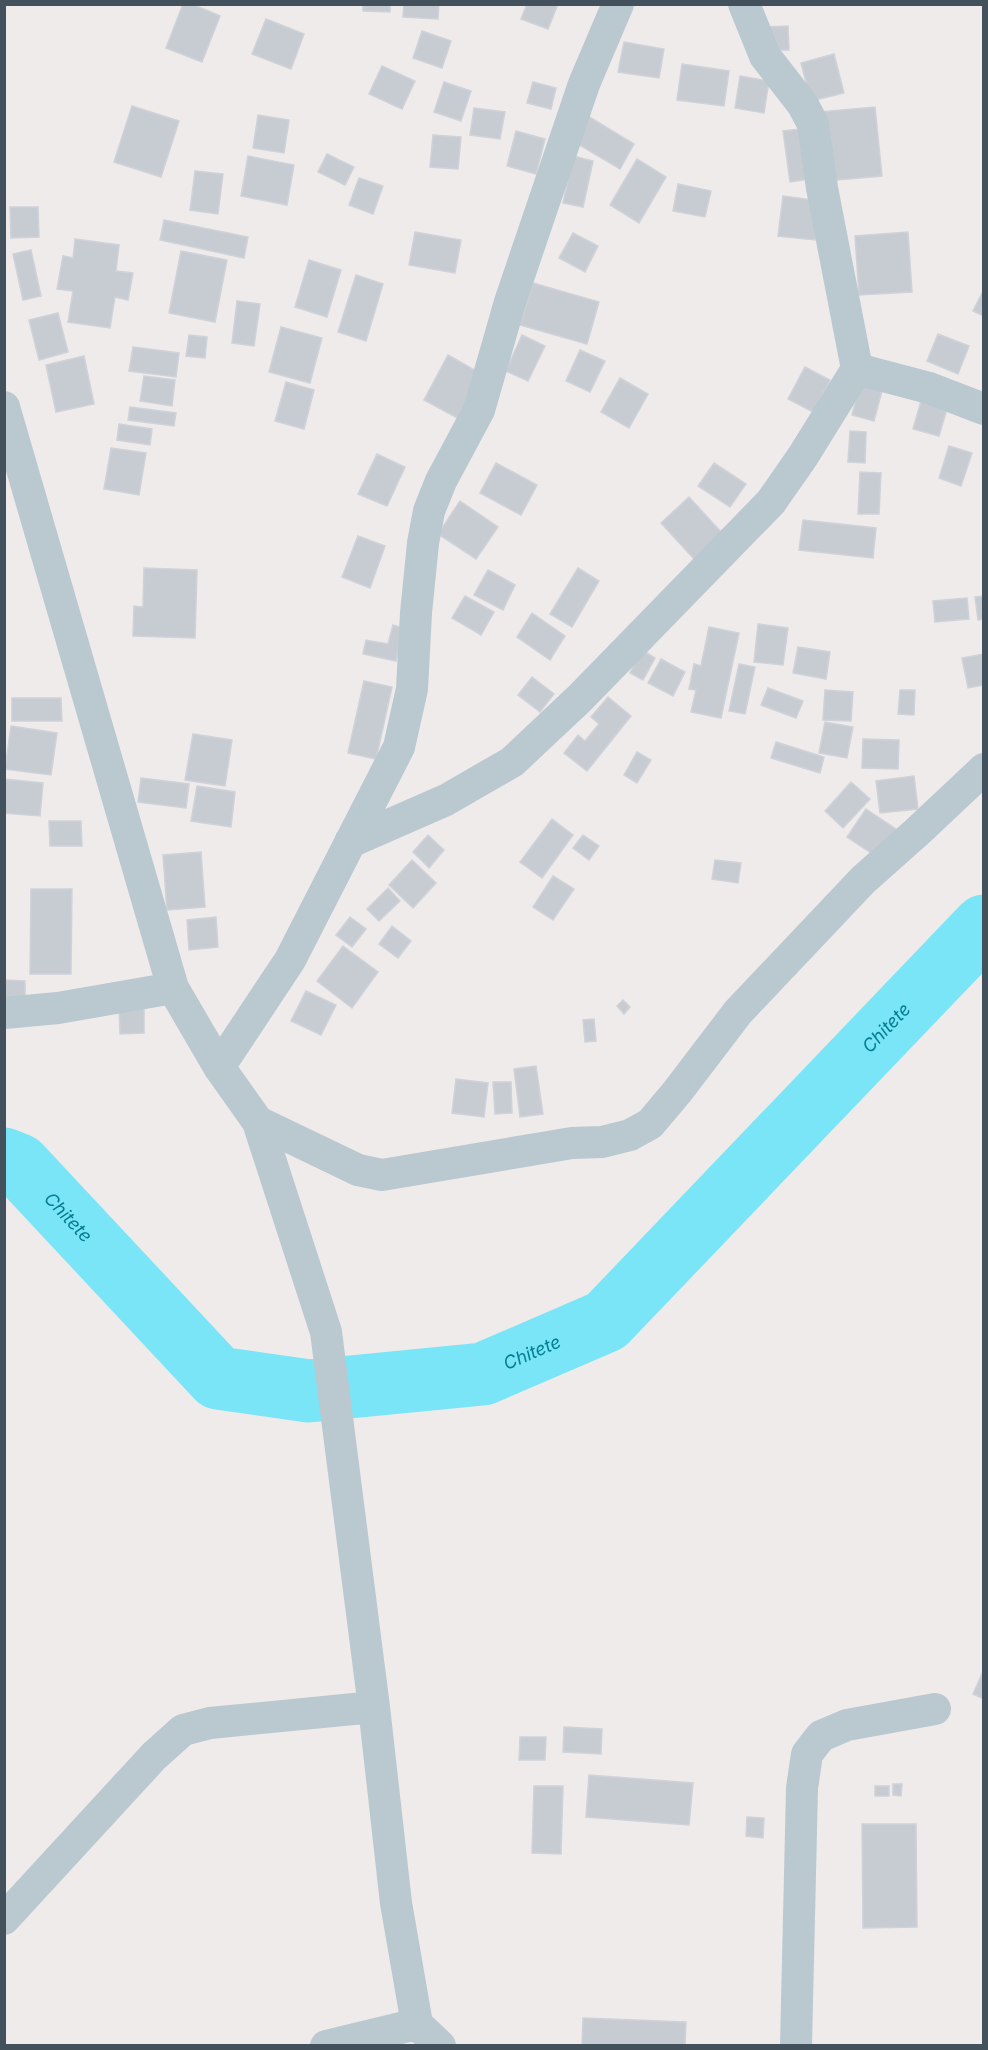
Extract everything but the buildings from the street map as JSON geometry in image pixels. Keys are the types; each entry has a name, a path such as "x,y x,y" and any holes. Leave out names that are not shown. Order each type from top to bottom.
{"street":[{"path":"219,1067 290,960 399,747 412,689 418,590 429,511 441,481 479,410 510,302 584,84 618,4"},
{"path":"350,842 446,800 512,762 580,698 771,502 803,456 857,369 822,188 813,124 803,105 758,44 744,4"},
{"path":"857,369 929,388 984,409"},
{"path":"4,407 173,988 219,1067 258,1122 326,1332 374,1707 396,1903 417,2024 441,2046"},
{"path":"258,1122 358,1170 382,1175 572,1143 602,1142 630,1135 650,1124 738,1012 863,880 917,832 967,782 984,769"},
{"path":"4,1013 58,1008 173,988"},
{"path":"4,1919 154,1756 183,1730 210,1724 374,1707"},
{"path":"795,2046 802,1788 807,1754 821,1736 847,1725 935,1709"},
{"path":"326,2046 417,2024"}],"waterway":[{"name":"Chitete","path":"4,1159 19,1165 218,1378 309,1391 483,1374 606,1321 984,926"}]}
